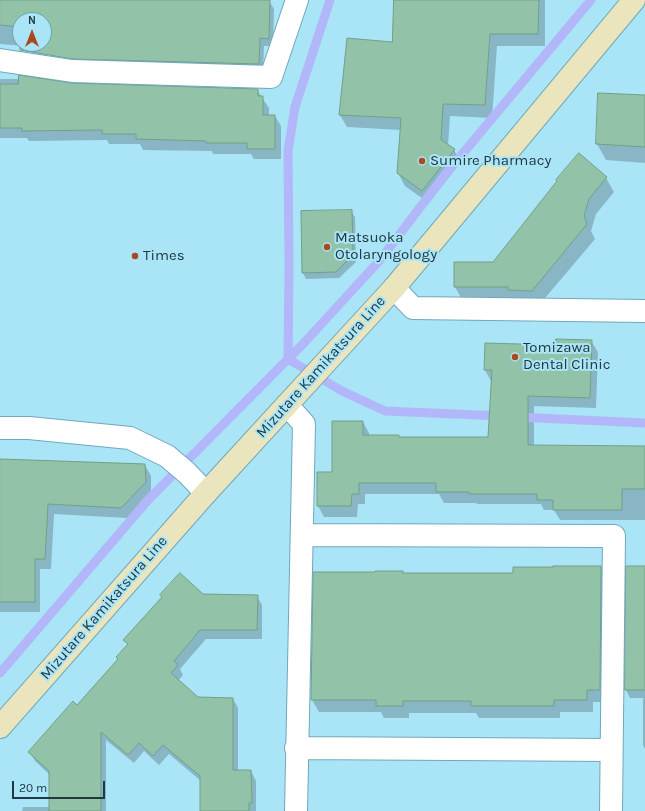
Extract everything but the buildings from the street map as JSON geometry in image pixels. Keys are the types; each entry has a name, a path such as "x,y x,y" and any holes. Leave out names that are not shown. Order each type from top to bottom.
{"main road":[{"name":"Mizutare Kamikatsura Line","path":"0,726 206,493 394,288 634,0"}],"street":[{"path":"0,60 72,70 271,77 297,0"},
{"path":"394,288 413,308 645,311"},
{"path":"287,405 304,424 296,748 296,811"},
{"path":"0,428 29,428 130,438 167,456 187,473 206,493"},
{"path":"302,535 614,536 611,811"},
{"path":"296,748 612,750"}],"waterway":[{"path":"0,673 148,500 288,359 288,151 295,107 330,0"},
{"path":"502,416 385,411 342,391 288,359 380,260 444,176 591,0"},
{"path":"517,417 645,423"}],"place":[{"name":"Sumire Pharmacy","path":"422,161"},
{"name":"Matsuoka Otolaryngology","path":"327,247"},
{"name":"Times","path":"135,256"},
{"name":"Tomizawa Dental Clinic","path":"515,357"}]}
